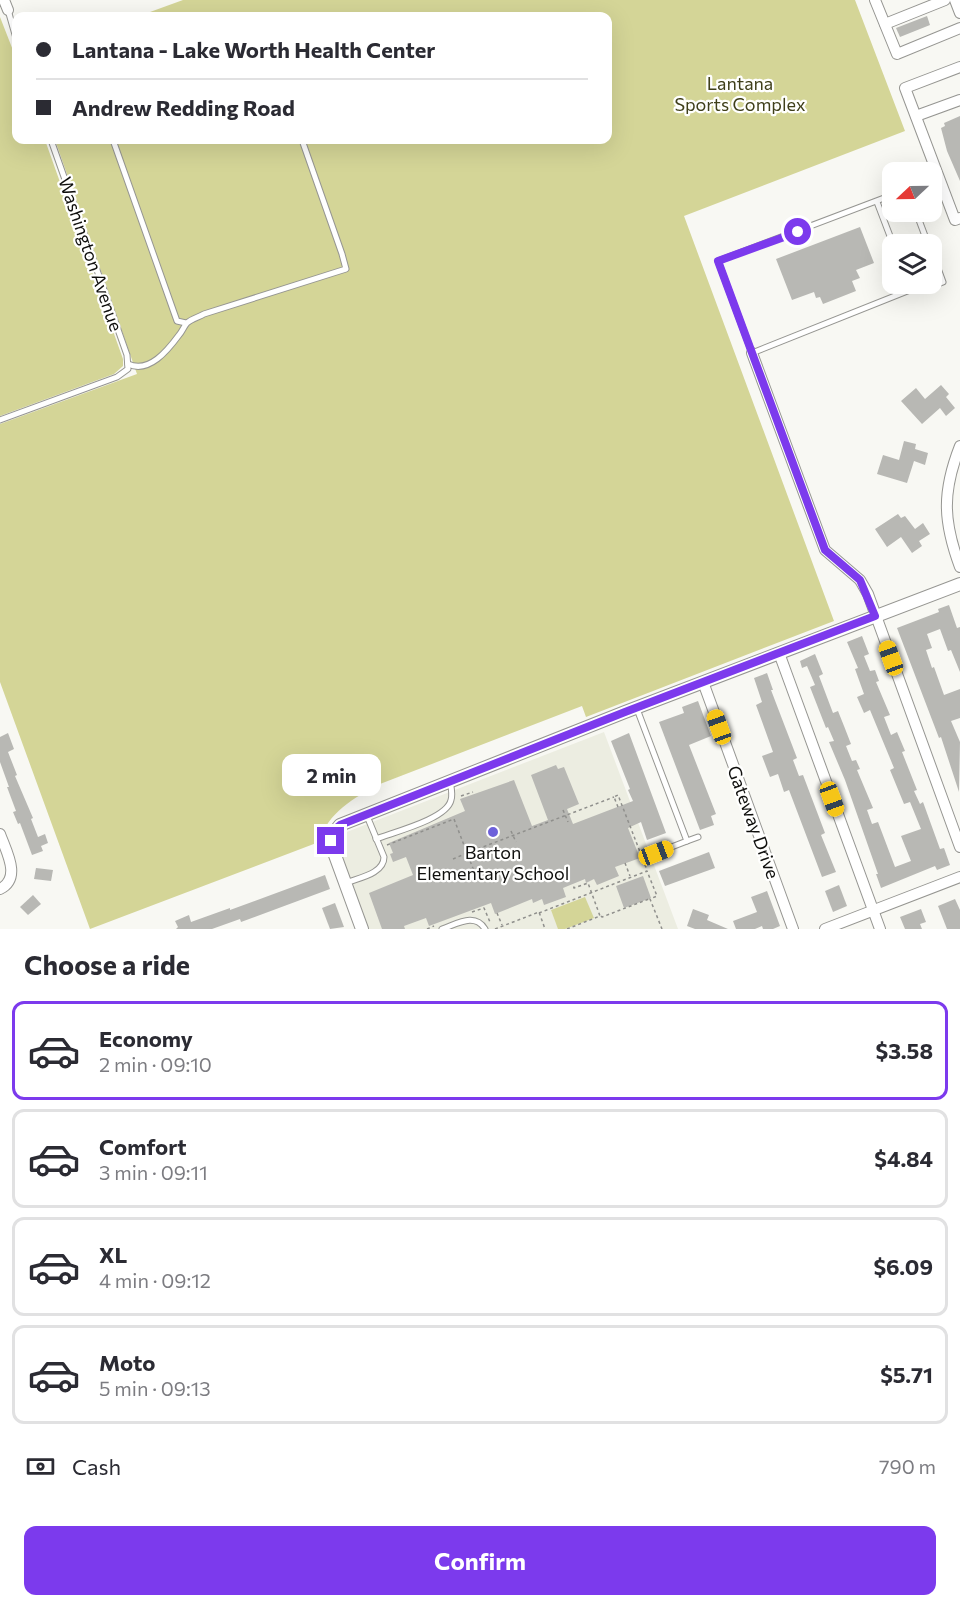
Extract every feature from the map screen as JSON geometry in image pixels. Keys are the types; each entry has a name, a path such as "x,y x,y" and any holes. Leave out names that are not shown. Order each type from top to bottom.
{"street":[{"path":"875,0 897,54 960,28"},
{"path":"885,24 945,0"},
{"path":"955,0 960,13"},
{"path":"960,67 905,88 955,220 960,218"},
{"path":"916,116 960,100"},
{"path":"752,353 825,550 860,580 960,847"},
{"path":"960,446 951,469 947,503 950,539 960,567"},
{"path":"362,929 332,847 332,835 340,825 637,707 960,584"},
{"path":"778,653 880,929"},
{"name":"Gateway Drive","path":"703,682 794,929"},
{"path":"0,834 11,864 11,877 8,883 0,889"},
{"path":"825,929 960,877"}],"lane":[{"path":"6,5 12,25"},
{"name":"Washington Avenue","path":"52,144 127,355 128,367"},
{"path":"114,144 177,321 186,323"},
{"path":"0,420 117,377 128,367 142,367 157,360 181,333 186,323 204,314 346,269 303,144"},
{"path":"882,200 718,261 752,353 900,294"},
{"path":"877,202 889,234"},
{"path":"637,707 687,841"},
{"path":"376,839 439,815 451,800 450,781"},
{"path":"346,883 381,867 384,857 366,814"},
{"path":"656,853 698,837"},
{"path":"440,927 451,928 471,919 477,921 485,929"}],"path":[{"path":"451,800 473,792"},
{"path":"453,859 618,795 657,896 567,929"},
{"path":"614,797 618,807"},
{"path":"563,810 568,822"},
{"path":"387,846 454,819 474,871"},
{"path":"511,831 516,842"},
{"path":"626,863 631,877"},
{"path":"495,929 647,871"},
{"path":"607,881 609,886"},
{"path":"573,884 574,888 588,882 600,916"},
{"path":"650,898 662,929"},
{"path":"497,913 502,926"},
{"path":"539,913 545,929"},
{"path":"427,929 440,927"}],"shaded area":[{"name":"Barton Elementary School","path":"604,732 678,929 368,929 336,843 339,835"}],"green space":[{"name":"Lantana Sports Complex","path":"183,0 855,0 905,131 684,216 834,621 586,717 582,706 380,784 335,814 323,831 319,842 90,929 0,682 0,424 137,374 56,144 612,144 612,12 150,12"},
{"path":"0,17 12,48 12,144 46,144 123,359 123,366 114,374 0,416"},
{"path":"585,897 594,918 565,929 558,929 551,910"}],"building":[{"path":"927,16 930,25 900,37 896,28"},
{"path":"960,116 960,181 947,151 941,128 945,126 944,123"},
{"path":"860,227 874,263 856,270 860,278 852,281 856,291 823,304 820,297 816,298 814,292 792,300 776,259"},
{"path":"941,385 949,394 946,397 955,408 946,416 940,408 922,424 901,401 916,388 925,399"},
{"path":"904,441 916,444 915,449 928,453 925,465 914,461 907,483 877,474 883,455 899,460"},
{"path":"898,514 901,518 905,516 915,529 923,523 930,534 919,541 922,546 912,553 901,537 887,547 875,529"},
{"path":"949,605 957,628 960,627 960,672 951,650 948,651 940,629 927,634 932,648 926,650 944,695 960,689 960,718 951,721 960,742 959,792 941,737 939,738 897,628 939,612 938,609"},
{"path":"862,636 869,654 864,656 870,671 875,670 879,681 876,682 890,715 884,717 891,735 897,732 917,790 914,791 920,804 923,802 940,849 944,848 950,865 937,870 935,866 881,888 845,780 829,742 834,741 828,727 826,728 810,687 815,685 807,666 802,668 800,661 815,654 823,674 819,676 833,713 838,711 851,744 846,746 852,761 856,760 860,769 857,770 873,808 867,810 872,824 878,822 895,867 911,861 901,836 921,829 910,802 904,804 890,770 894,768 870,710 864,713 857,697 864,694 855,669 858,668 847,642"},
{"path":"767,673 773,690 771,690 797,758 793,760 799,776 803,775 825,833 821,835 836,872 822,877 789,790 784,792 778,774 770,777 762,756 773,752 756,705 762,702 754,678"},
{"path":"698,701 711,736 689,745 716,814 711,816 714,825 700,830 659,722 684,713 682,707"},
{"path":"8,733 14,749 8,752 17,775 15,776 33,818 31,819 38,837 45,834 48,843 41,846 43,851 32,855 20,823 18,824 13,812 16,811 0,762 0,737"},
{"path":"629,733 666,833 647,840 641,822 628,828 640,858 615,867 619,876 597,885 594,879 586,883 585,879 563,888 566,897 544,905 542,899 533,903 532,899 495,914 491,903 429,926 426,918 404,926 405,929 382,929 369,893 413,875 406,857 393,862 390,854 393,853 389,843 465,811 460,799 514,780 532,826 548,820 531,775 556,765 558,769 564,767 579,804 567,809 573,824 633,801 611,741"},
{"path":"709,852 715,868 665,886 659,871"},
{"path":"36,868 53,870 51,881 34,879"},
{"path":"325,875 330,889 241,922 240,919 212,929 176,929 178,927 175,921 189,915 191,922"},
{"path":"643,876 651,898 624,908 616,886"},
{"path":"839,885 847,906 833,912 825,891"},
{"path":"767,891 780,926 773,929 763,929 762,926 755,929 736,929 733,921 757,912 751,897"},
{"path":"33,895 41,904 28,915 20,907"},
{"path":"955,899 960,910 960,929 947,929 938,906"},
{"path":"335,903 344,927 330,929 322,908"},
{"path":"693,909 709,915 707,920 728,929 695,929 687,926"},
{"path":"921,909 926,922 920,924 922,929 905,929 900,917"}],"place":[{"name":"Barton Elementary School","path":"493,832"}],"route":[{"path":"331,841 335,829 340,825 875,616 868,594 860,580 825,550 718,261 798,232"}]}
